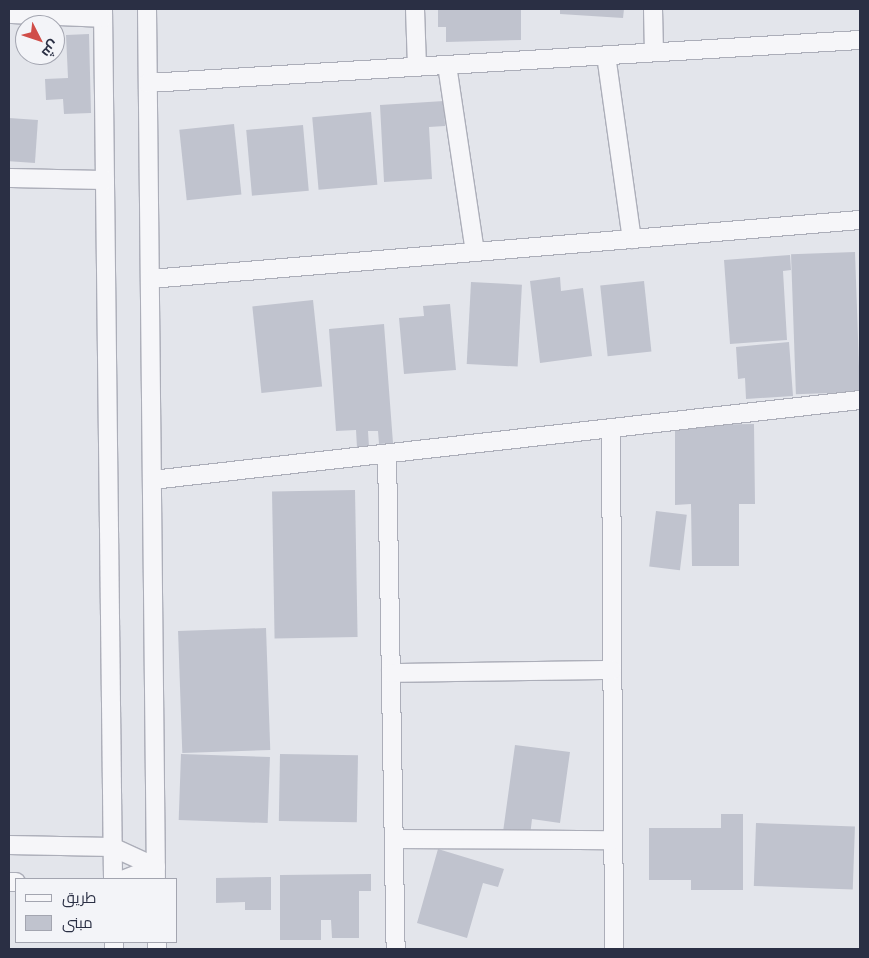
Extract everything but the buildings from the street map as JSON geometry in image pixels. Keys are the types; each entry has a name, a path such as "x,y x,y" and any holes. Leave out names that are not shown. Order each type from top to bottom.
{"street":[{"path":"147,9 156,873"},
{"path":"415,9 417,67"},
{"path":"653,9 654,52"},
{"path":"9,14 103,14 113,878"},
{"path":"148,84 860,40"},
{"path":"606,55 632,239"},
{"path":"447,65 475,252"},
{"path":"9,178 105,180"},
{"path":"150,279 860,220"},
{"path":"152,480 860,400"},
{"path":"611,428 614,949"},
{"path":"387,454 396,949"},
{"path":"391,672 612,670"},
{"path":"394,839 613,840"},
{"path":"9,845 112,847 156,873"},
{"path":"130,878 156,873"}]}
